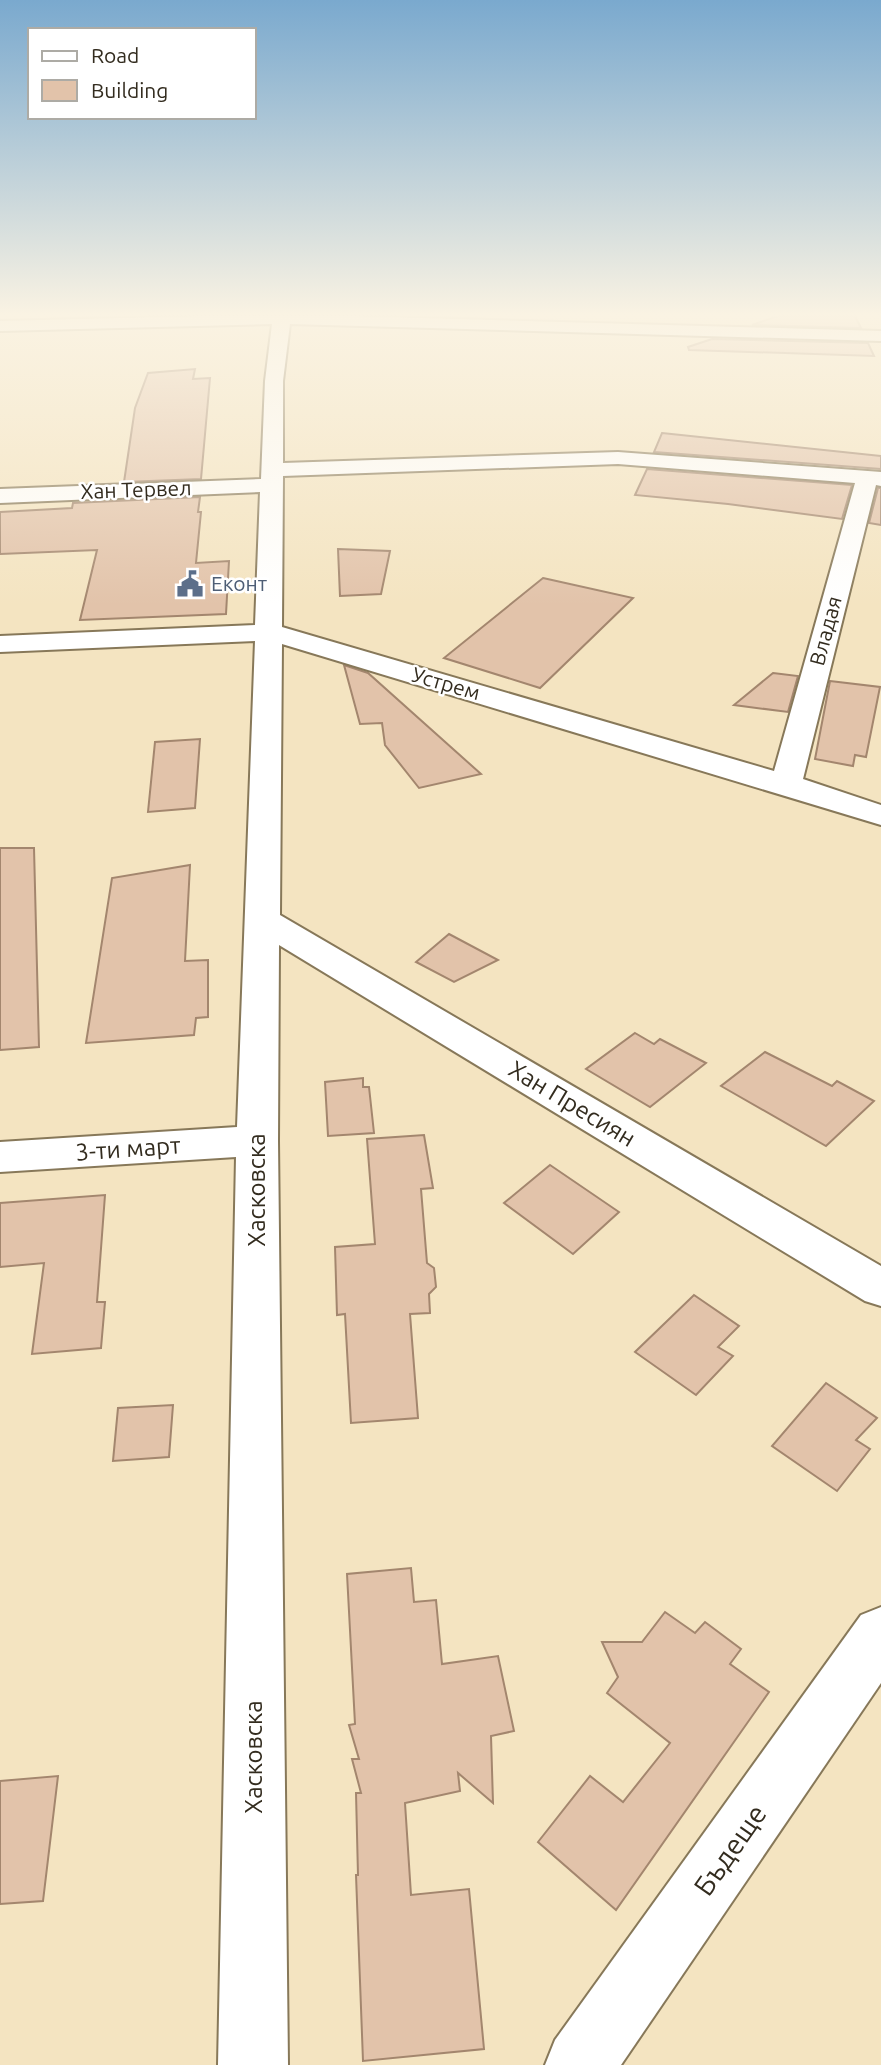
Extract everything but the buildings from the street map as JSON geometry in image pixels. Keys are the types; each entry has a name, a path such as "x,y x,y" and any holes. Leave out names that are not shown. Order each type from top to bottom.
{"street":[{"name":"Хасковска","path":"253,2065 257,1141 274,412"},
{"name":"Хан Тервел","path":"0,496 618,458 874,478"},
{"name":"Владая","path":"786,784 874,478"},
{"name":"Устрем","path":"0,644 269,632 786,784 881,815"},
{"name":"Хан Пресиян","path":"263,920 881,1289"},
{"name":"3-ти март","path":"0,1157 257,1141"},
{"name":"Бъдеще","path":"580,2065 881,1634"}],"place":[{"name":"Еконт","path":"190,584"}]}
